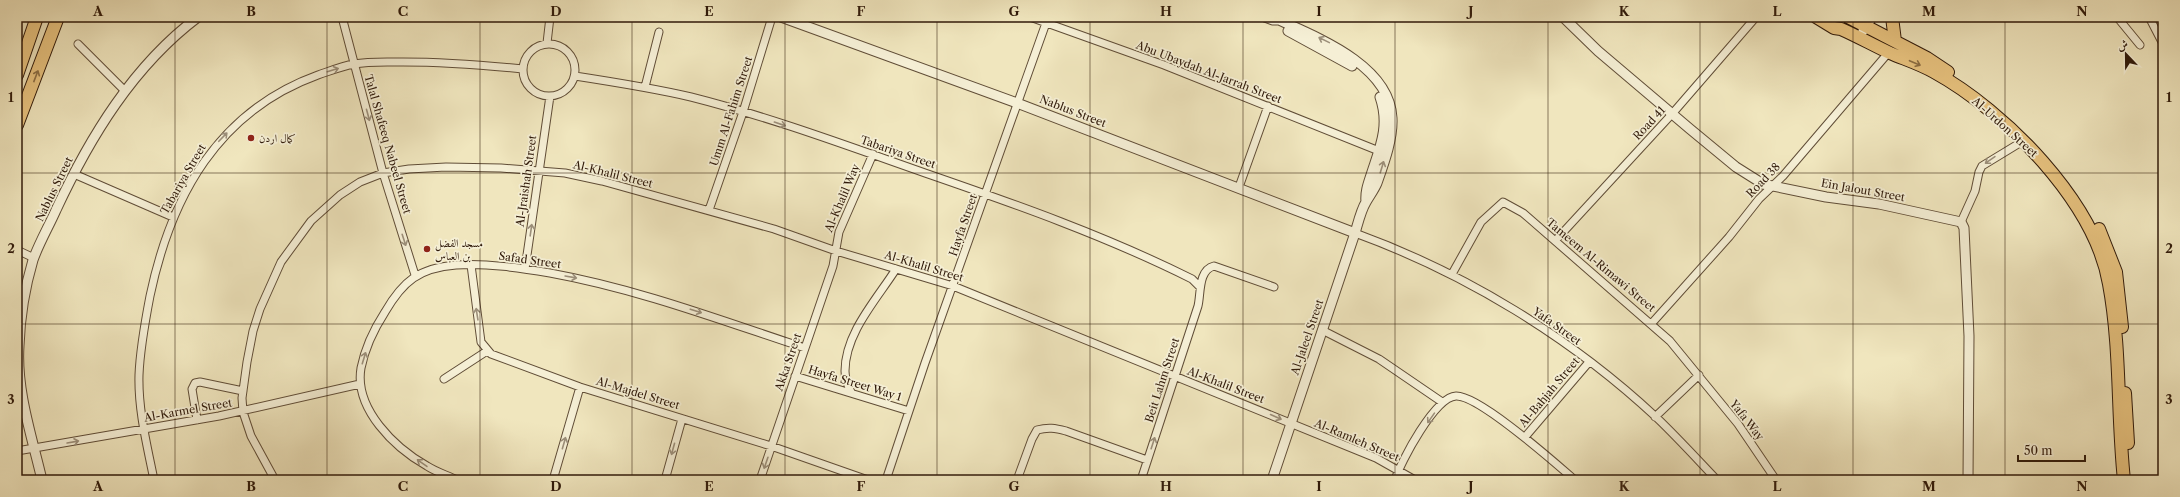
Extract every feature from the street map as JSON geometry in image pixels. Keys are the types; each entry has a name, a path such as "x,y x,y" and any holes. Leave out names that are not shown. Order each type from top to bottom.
{"highway":[{"path":"17,75 37,17"},
{"path":"17,125 58,17"},
{"name":"Al-Urdon Street","path":"1816,17 1834,28 1848,32 1941,76 1984,106 2023,141 2054,175 2081,212 2103,258 2109,283 2115,324 2118,418 2124,480"},
{"path":"1892,17 1895,41"},
{"name":"Al-Urdon Street","path":"1853,18 1869,22 1895,41 1927,58 1973,88 2000,110 2051,159 2093,218 2111,255 2119,288 2132,480"}],"street":[{"name":"Nablus Street","path":"42,480 19,379 18,345 28,280 34,258 74,174 96,133 124,90 176,36 198,17"},
{"name":"Talal Shafeeq Nabeel Street","path":"342,17 383,173 415,275"},
{"path":"547,43 550,17"},
{"name":"Umm Al-Fahim Street","path":"709,210 743,112 772,17"},
{"name":"Nablus Street","path":"781,17 1017,103 1239,187 1355,233"},
{"name":"Abu Ubaydah Al-Jarrah Street","path":"1030,17 1164,65 1378,151"},
{"name":"Road 41","path":"1555,241 1672,114 1756,17"},
{"path":"2117,17 2140,45"},
{"path":"2149,17 2163,44"},
{"path":"1848,32 1853,18"},
{"name":"Ein Jalout Street","path":"1569,19 1598,51 1672,114 1736,167 1763,184 1771,187 1879,204 1961,222"},
{"name":"Al-Jaleel Street","path":"1275,20 1348,63 1364,74 1376,88 1384,110 1386,124 1367,189 1366,202"},
{"name":"Al-Jaleel Street","path":"1272,480 1355,233 1366,202 1377,182 1391,135 1392,118 1388,102 1380,84 1353,59 1322,40 1275,20"},
{"path":"1859,38 1869,22"},
{"name":"Hayfa Street","path":"886,480 1046,23"},
{"path":"646,87 659,32"},
{"path":"547,43 563,47 570,52 574,59 575,76 566,90 550,96 536,93 530,89 526,83 523,70 524,63 530,52 547,43"},
{"path":"78,44 124,90"},
{"name":"Road 38","path":"1652,323 1771,187 1783,176 1889,52"},
{"name":"Tabariya Street","path":"154,480 143,430 139,375 146,314 156,267 173,217 208,156 220,140 250,112 275,94 304,80 354,64 387,62 452,63 523,70"},
{"name":"Tabariya Street","path":"575,76 646,87 743,112 873,154 986,194 1126,247 1192,279 1200,287"},
{"name":"Al-Jraishah Street","path":"525,269 550,96"},
{"path":"1239,187 1268,106"},
{"path":"1968,480 1969,336 1964,228 1961,222 1975,191 1979,172 1982,166 2023,141"},
{"name":"Al-Khalil Way","path":"836,251 839,232 873,154"},
{"name":"Al-Khalil Street","path":"243,412 243,391 246,362 258,316 281,262 311,221 326,206 360,182 383,173 409,169 446,167 539,170 565,173 602,181 709,210 836,251 953,286 1174,377 1242,402 1290,423"},
{"path":"74,174 173,217"},
{"name":"Tameem Al-Rimawi Street","path":"1452,274 1481,222 1503,202 1523,213 1619,298 1652,323 1670,341 1699,375"},
{"name":"Yafa Street","path":"1355,233 1398,249 1452,274 1514,310 1589,362 1655,417 1717,480"},
{"path":"17,250 34,258"},
{"name":"Akka Street","path":"760,480 833,266 836,251"},
{"path":"444,379 487,351 481,342 471,265"},
{"name":"Safad Street","path":"457,480 426,466 389,437 371,412 360,384 361,369 372,336 397,294 415,275 438,267 471,265 525,269 635,291 805,348"},
{"name":"Beit Lahm Street","path":"1140,480 1198,306 1200,287 1204,274 1209,268 1214,266 1274,287"},
{"path":"851,392 845,371 852,341 857,329 896,269"},
{"path":"1322,330 1379,359 1442,402"},
{"name":"Al-Majdel Street","path":"487,351 498,357 580,387 771,446 868,480"},
{"name":"Al-Bahjah Street","path":"1525,437 1589,362"},
{"path":"1655,417 1699,375"},
{"name":"Yafa Way","path":"1699,375 1738,424 1776,480"},
{"name":"Hayfa Street Way 1","path":"796,376 909,411"},
{"path":"197,420 192,389 195,383 200,382 243,391"},
{"name":"Al-Karmel Street","path":"17,451 243,412 360,384"},
{"path":"553,480 580,387"},
{"path":"1395,480 1408,450 1442,402 1455,396 1475,403 1525,437 1575,480"},
{"path":"243,412 256,446 275,480"},
{"path":"665,480 682,419"},
{"name":"Al-Ramleh Street","path":"1290,423 1376,458 1399,469 1415,480"},
{"path":"1017,480 1032,439 1037,430 1045,428 1053,427 1066,431 1147,460"}],"place":[{"name":"كمال اردن","path":"251,138"},
{"name":"مسجد الفضل بن العباس","path":"427,249"}]}
